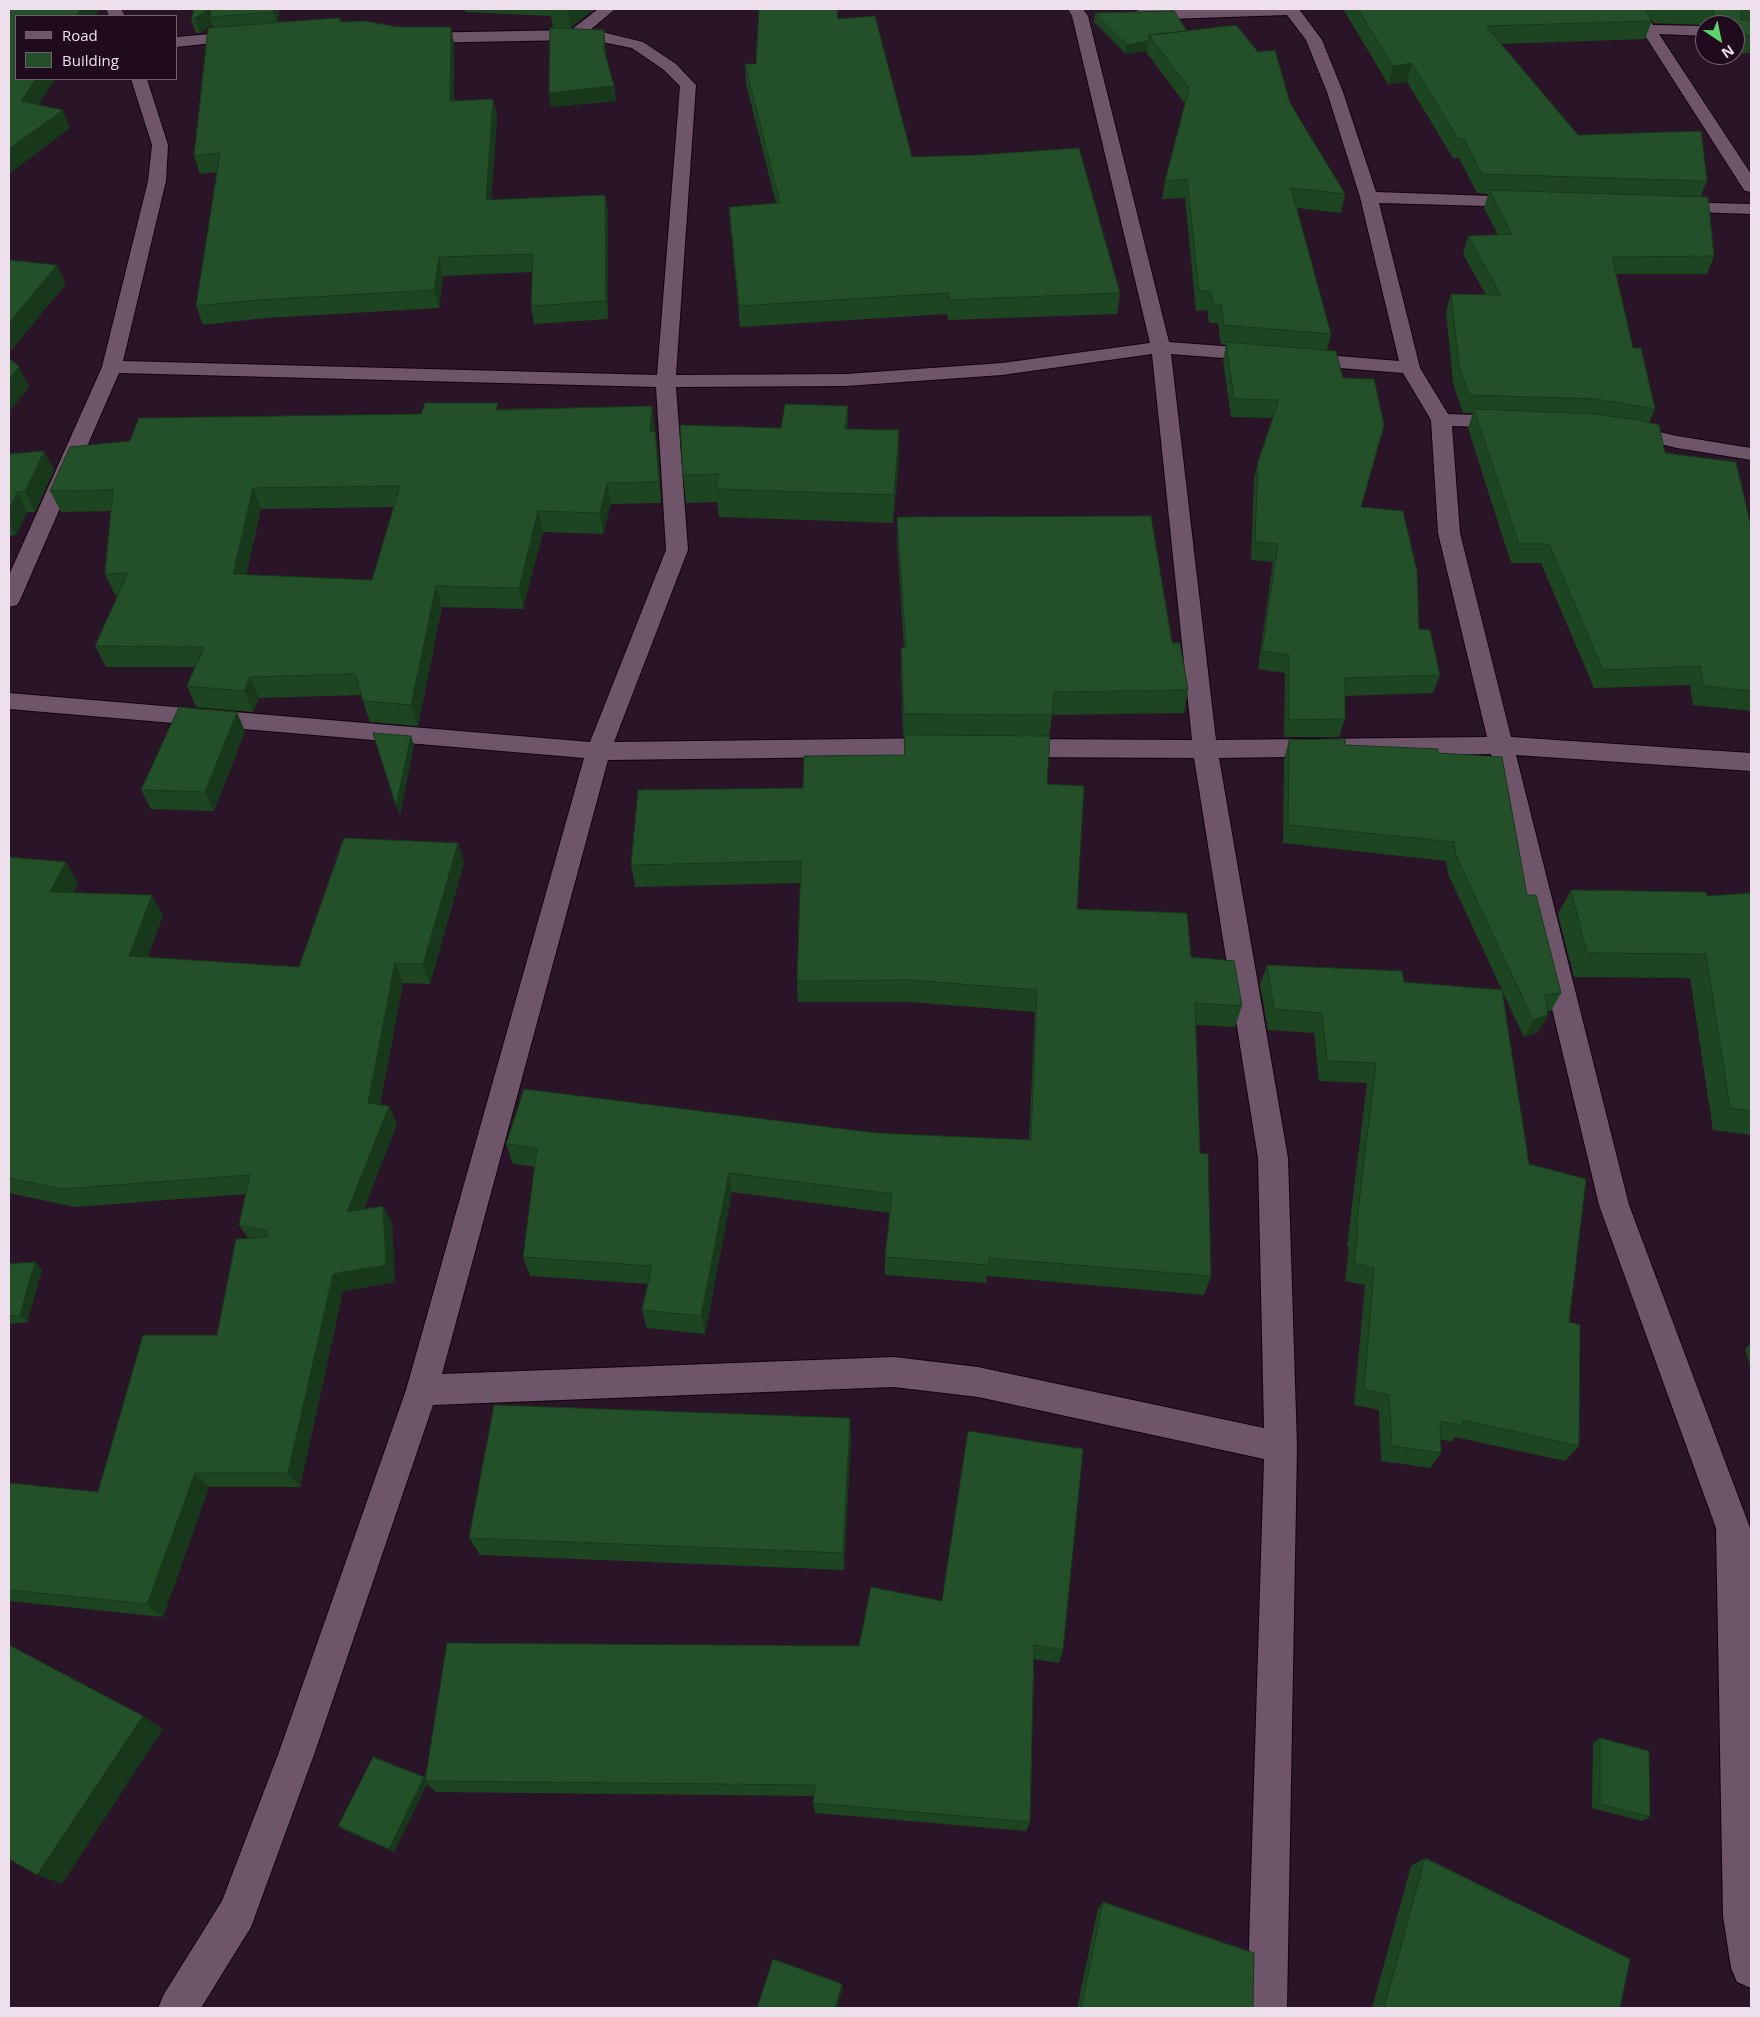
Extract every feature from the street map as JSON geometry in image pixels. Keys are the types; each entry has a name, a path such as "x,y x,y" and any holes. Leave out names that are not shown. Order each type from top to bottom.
{"street":[{"path":"575,36 607,9"},
{"path":"1635,9 1751,186"},
{"path":"1128,15 1292,10 1314,40 1336,92 1369,197 1410,368 1442,420 1449,533 1614,1205 1742,1528 1742,1916 1751,1968"},
{"path":"1085,14 1161,347 1205,749 1273,1158 1281,1448 1266,2008"},
{"path":"1648,29 1695,31"},
{"path":"178,42 273,34"},
{"path":"178,2008 236,1913 297,1752 422,1390 598,751 677,550 666,381 688,85 670,67 637,45 602,37 402,38 394,36"},
{"path":"9,600 112,366 157,181 160,146 138,80"},
{"path":"1369,197 1536,202"},
{"path":"1653,206 1751,209"},
{"path":"112,366 666,381 846,380 1002,369 1161,347 1410,368"},
{"path":"1442,420 1530,423"},
{"path":"1606,427 1677,442 1751,454"},
{"path":"9,701 598,751 962,747"},
{"path":"991,748 1205,749 1500,745 1751,762"},
{"path":"422,1390 894,1372 978,1382 1281,1448"}],"building":[{"path":"9,9 81,9 78,15 15,15 15,80 35,80 21,101 63,110 9,149"},
{"path":"194,9 209,9 191,19"},
{"path":"211,9 274,9 273,12 210,17"},
{"path":"550,9 571,9 568,11 550,11"},
{"path":"759,9 837,9 838,19 875,16 912,157 977,155 1079,148 1120,293 949,300 948,293 739,306 729,207 780,203 745,64 756,64"},
{"path":"1358,9 1644,9 1652,21 1486,26 1578,135 1701,131 1707,181 1482,174 1464,139 1458,139 1412,63 1393,66"},
{"path":"1713,9 1741,9 1741,15 1714,15"},
{"path":"1174,11 1187,31 1149,35 1148,41 1127,45 1095,13"},
{"path":"340,18 339,22 364,21 398,27 451,27 450,101 493,99 486,200 605,195 606,301 531,306 533,254 439,257 434,290 259,300 196,306 220,153 194,156 208,28"},
{"path":"1745,20 1751,20 1751,35 1745,35"},
{"path":"1236,25 1258,52 1275,50 1290,103 1345,194 1291,188 1331,334 1224,325 1221,304 1213,304 1210,291 1199,291 1187,179 1165,181 1189,88 1149,35"},
{"path":"550,28 604,30 604,50 614,86 549,93"},
{"path":"1489,190 1708,197 1714,256 1612,257 1633,348 1641,348 1655,409 1596,399 1469,395 1459,365 1451,294 1501,295 1468,236 1512,234"},
{"path":"9,260 57,265 9,323"},
{"path":"1226,342 1336,351 1343,378 1374,379 1384,425 1361,507 1403,511 1417,571 1419,629 1430,630 1440,675 1345,678 1345,719 1289,720 1289,655 1262,651 1278,544 1255,542 1258,462 1279,400 1234,399"},
{"path":"9,358 19,367 9,380"},
{"path":"425,403 498,403 496,410 652,406 650,431 655,431 659,482 607,483 600,513 538,511 519,588 436,586 411,705 363,701 355,674 250,677 244,691 187,686 204,647 95,646 128,573 105,574 113,490 50,491 70,447 130,441 139,418 421,414","holes":["400,486 372,580 233,574 253,488"]},
{"path":"785,404 848,406 845,429 899,430 894,495 716,489 719,474 683,475 680,425 781,428"},
{"path":"1474,409 1596,414 1639,420 1659,425 1665,453 1736,462 1751,527 1751,691 1704,686 1700,666 1603,670 1549,544 1519,544"},
{"path":"44,451 25,492 17,492 9,510 9,454"},
{"path":"1151,516 1172,643 1180,643 1188,690 1054,692 1052,715 904,714 901,648 906,647 897,517"},
{"path":"179,707 237,712 205,792 141,790"},
{"path":"373,733 411,736 396,806"},
{"path":"904,735 1050,736 1047,784 1084,786 1077,909 1187,913 1191,957 1234,961 1242,1006 1195,1003 1200,1153 1208,1154 1211,1276 989,1258 988,1265 885,1257 892,1194 729,1173 701,1316 642,1310 652,1266 523,1257 537,1148 506,1144 524,1089 876,1133 1031,1140 1037,990 910,980 797,981 801,861 631,865 638,790 803,788 804,756 905,755"},
{"path":"1345,739 1345,745 1438,749 1438,753 1502,757 1527,895 1536,895 1561,993 1545,995 1548,1015 1533,1020 1456,856 1454,842 1288,825 1289,740"},
{"path":"344,838 458,843 423,964 395,963 368,1103 389,1106 347,1212 383,1206 386,1265 333,1274 288,1473 195,1473 147,1604 9,1590 9,1483 98,1492 143,1335 217,1335 236,1239 267,1237 267,1230 239,1225 250,1175 61,1189 9,1178 9,857 66,862 50,892 152,895 129,956 299,967"},
{"path":"1571,890 1706,892 1707,896 1751,893 1751,1111 1730,1108 1706,954 1587,953"},
{"path":"1267,965 1402,971 1404,982 1502,990 1529,1164 1586,1179 1569,1322 1580,1325 1579,1446 1463,1420 1463,1426 1440,1421 1441,1453 1392,1446 1389,1395 1364,1389 1374,1268 1354,1263 1358,1229 1356,1228 1376,1063 1327,1061 1322,1013 1274,1009"},
{"path":"35,1262 20,1315 9,1316 9,1264"},
{"path":"494,1405 850,1418 843,1553 469,1538"},
{"path":"968,1431 1083,1449 1063,1650 1034,1645 1030,1822 813,1803 815,1785 425,1781 447,1643 859,1646 871,1587 942,1601"},
{"path":"9,1645 143,1716 37,1875 9,1859"},
{"path":"1600,1738 1649,1751 1650,1817 1600,1804"},
{"path":"373,1757 424,1777 389,1849 338,1826"},
{"path":"1425,1858 1630,1959 1620,2008 1384,2008"},
{"path":"1103,1902 1254,1953 1253,2008 1081,2008"},
{"path":"773,1959 842,1984 835,2008 757,2008"}]}
